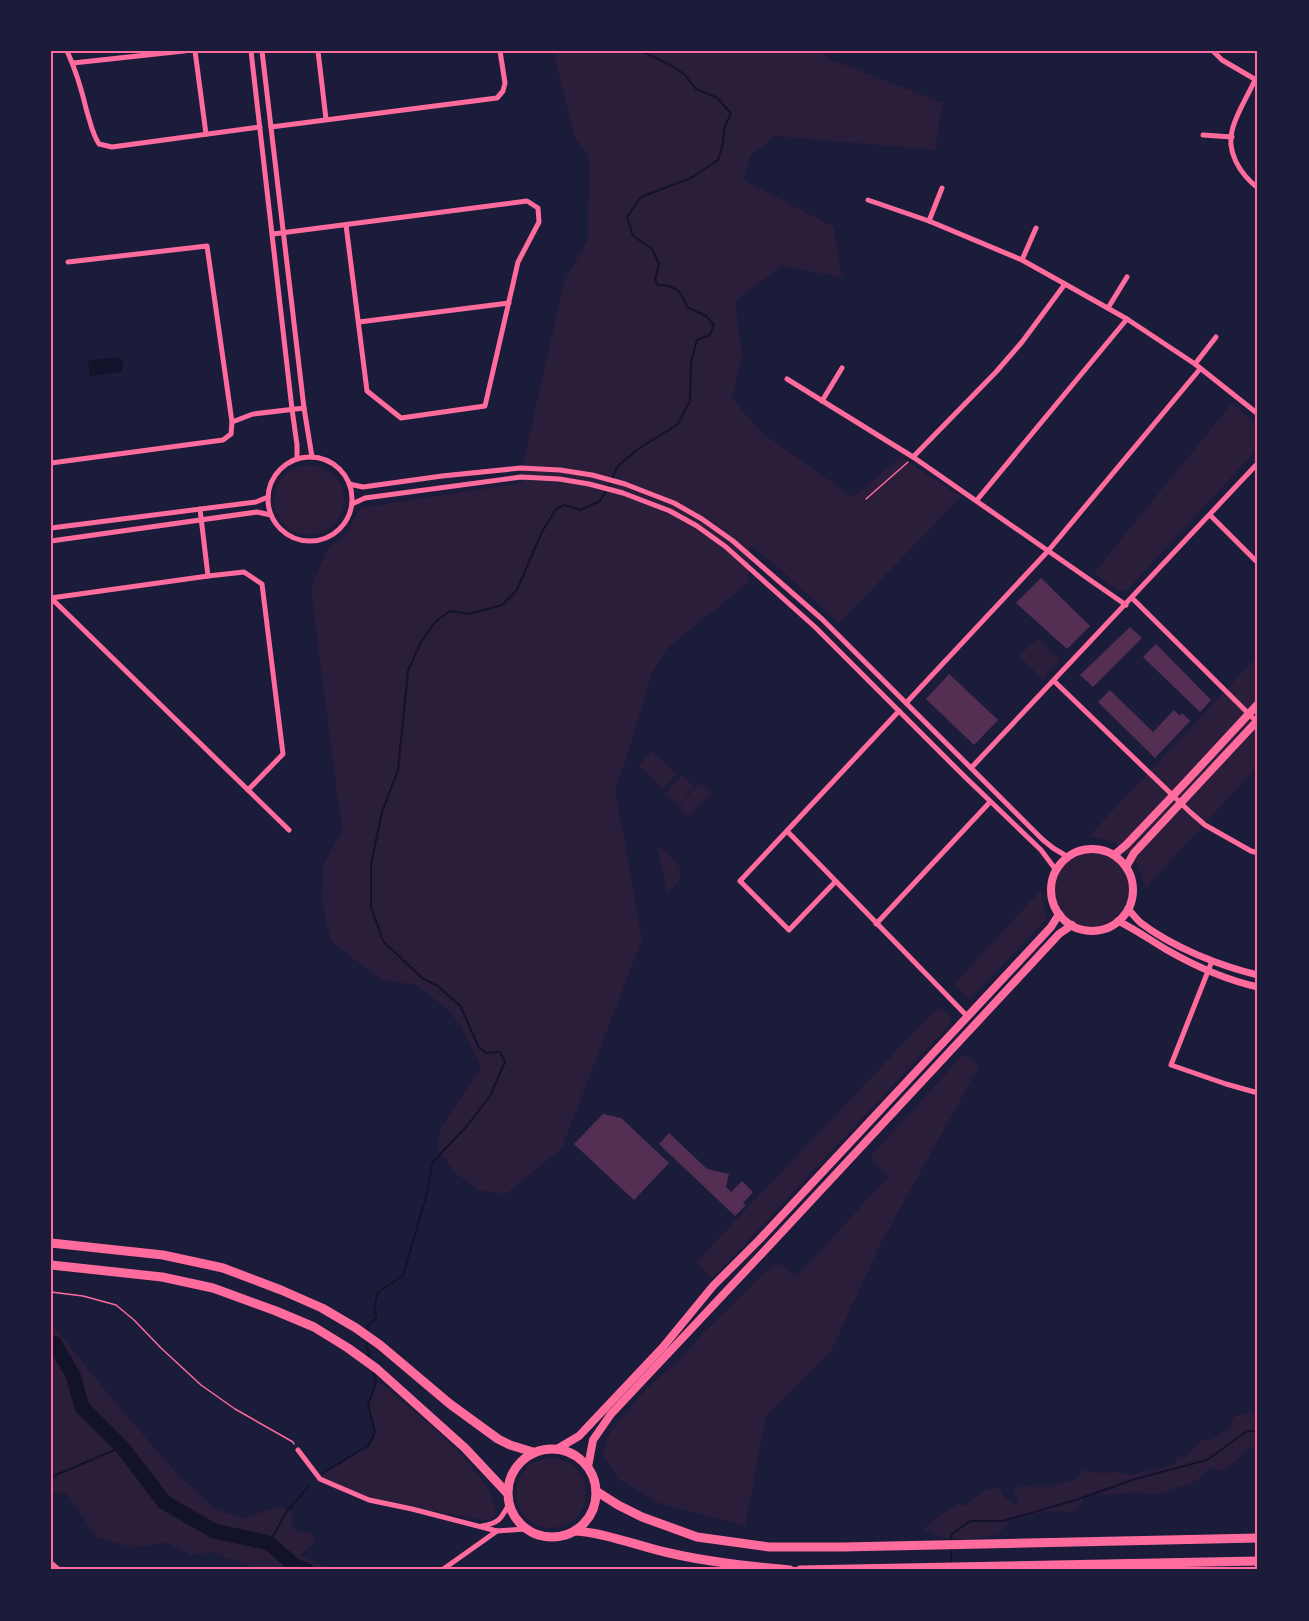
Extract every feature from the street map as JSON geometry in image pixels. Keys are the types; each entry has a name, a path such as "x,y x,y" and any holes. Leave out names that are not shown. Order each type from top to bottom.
{"highway":[{"path":"51,1244 163,1255 223,1269 281,1290 322,1308 380,1345 450,1404 498,1439 533,1452"},
{"path":"51,1265 162,1277 213,1288 314,1327 377,1369 410,1397 465,1448 507,1493"},
{"path":"575,1531 590,1515 595,1503 594,1478 580,1458 569,1452 557,1449 533,1452 514,1469 507,1493 508,1504 518,1522 525,1529 548,1537 561,1536 575,1531 596,1532 664,1552 720,1563 790,1570"},
{"path":"596,1491 642,1518 697,1537 769,1547 1258,1538"},
{"path":"800,1570 1258,1561"}],"main road":[{"path":"1114,855 1258,704"},
{"path":"1126,867 1134,853 1257,722"},
{"path":"1096,849 1114,855 1126,867 1131,877 1132,898 1128,909 1118,921 1101,930 1081,929 1072,925 1059,914 1052,897 1056,870 1068,857 1077,852 1096,849"},
{"path":"557,1449 579,1436 663,1347 713,1286 790,1207 1051,927 1059,914"},
{"path":"588,1467 593,1440 611,1414 1059,934 1072,925"}],"street":[{"path":"66,51 73,63 92,133 99,144 112,147 260,127"},
{"path":"73,63 184,51"},
{"path":"195,51 206,134"},
{"path":"251,51 297,459"},
{"path":"262,51 304,408 312,457"},
{"path":"318,51 326,119"},
{"path":"271,127 497,98 503,91 505,83 500,51"},
{"path":"1213,51 1222,60 1257,81 1233,128 1231,144 1236,164 1249,181 1258,188"},
{"path":"1203,135 1232,137"},
{"path":"929,222 942,188"},
{"path":"868,200 1022,260 1127,319 1195,364 1258,414"},
{"path":"273,234 527,201 538,208 540,222 518,262 485,406 401,418 367,391 346,225"},
{"path":"1022,260 1036,228"},
{"path":"51,463 223,440 231,434 232,422 207,246 68,262"},
{"path":"1108,308 1127,277"},
{"path":"913,457 996,372 1022,342 1065,284"},
{"path":"359,322 509,303"},
{"path":"977,501 1127,319"},
{"path":"1195,364 1216,336"},
{"path":"822,401 842,368"},
{"path":"906,703 1048,551 1200,369"},
{"path":"787,379 913,457 1126,605"},
{"path":"232,422 253,414 304,408"},
{"path":"312,457 331,463 345,476 352,494 352,504 344,524 336,532 327,538 305,541 284,533 276,525 271,515 268,497 274,478 288,464 297,459 312,457"},
{"path":"971,768 1258,463"},
{"path":"349,484 363,487 521,468 560,470 626,484 674,503 733,541 822,619 1053,848 1068,857"},
{"path":"352,504 365,498 521,477 559,479 590,484 623,493 670,511 697,526 726,547 815,627 1041,850 1056,870"},
{"path":"51,528 256,502 268,497"},
{"path":"200,509 208,576"},
{"path":"51,541 257,512 271,515"},
{"path":"1210,515 1258,563"},
{"path":"51,598 244,572 262,584 283,754 248,789"},
{"path":"51,598 289,830"},
{"path":"1132,598 1257,722"},
{"path":"1054,681 1180,804 1205,825 1258,853"},
{"path":"835,882 789,930 740,881 899,711"},
{"path":"876,924 990,802"},
{"path":"787,831 967,1016"},
{"path":"1128,909 1140,922 1171,941 1212,961 1258,975"},
{"path":"1118,921 1207,970 1258,987"},
{"path":"1212,961 1172,1065 1258,1093"},
{"path":"298,1450 320,1479 366,1499 497,1531 525,1529"},
{"path":"480,1527 495,1524 508,1504"},
{"path":"444,1568 497,1531"},
{"path":"51,1563 59,1570"}],"path":[{"path":"866,499 913,457"},
{"path":"51,1292 83,1296 116,1305 201,1385 235,1409 293,1442 298,1450"}],"shaded area":[{"path":"553,51 825,51 827,58 943,103 935,150 775,136 750,156 743,180 834,227 842,277 781,266 735,301 742,357 732,398 762,433 853,497 901,457 961,497 839,623 750,545 748,583 667,648 652,673 625,763 615,787 642,939 562,1148 506,1194 479,1190 455,1173 438,1150 440,1130 481,1067 461,1027 448,1010 416,985 381,980 331,941 322,903 323,865 342,831 311,590 329,546 348,531 360,508 522,483 521,473 564,282 588,239 589,156 574,136"},
{"path":"119,357 124,364 121,372 90,376 88,361"},
{"path":"1232,403 1258,425 1258,448 1127,590 1119,591 1094,573"},
{"path":"309,465 322,468 334,475 341,487 344,500 341,513 334,525 322,532 309,535 296,532 284,525 277,513 274,500 277,487 284,475 296,468"},
{"path":"1038,638 1060,661 1043,679 1019,656"},
{"path":"1258,656 1258,766 1146,887 1137,864 1116,843 1089,836"},
{"path":"652,751 677,774 663,789 639,766"},
{"path":"682,775 694,787 678,805 665,793"},
{"path":"701,782 712,793 688,817 678,807"},
{"path":"657,845 671,856 680,871 678,882 667,893"},
{"path":"1092,853 1106,856 1118,864 1126,876 1129,890 1126,904 1118,916 1106,924 1092,927 1078,924 1066,916 1058,904 1055,890 1058,876 1066,864 1078,856"},
{"path":"1041,890 1047,918 969,1000 954,984"},
{"path":"938,1007 951,1016 950,1024 715,1276 710,1277 696,1262"},
{"path":"964,1054 979,1066 880,1245 830,1353 766,1416 745,1526 659,1503 618,1479 602,1452 612,1430 645,1390 680,1359 772,1265 781,1264 797,1276 888,1177 870,1157"},
{"path":"51,1323 179,1476 217,1510 244,1519 277,1506 293,1512 291,1524 298,1531 311,1533 316,1541 300,1555 333,1570 258,1570 211,1552 191,1555 164,1542 135,1548 97,1538 67,1494 51,1492"},
{"path":"376,1383 380,1383 450,1443 483,1482 493,1499 496,1515 483,1520 366,1499 320,1479 323,1473 369,1445 375,1432 368,1405"},
{"path":"1258,1411 1258,1451 1250,1448 1224,1471 1209,1468 1198,1480 1162,1493 1087,1494 1081,1505 1073,1512 1047,1511 1027,1516 1008,1522 998,1535 967,1539 940,1537 923,1529 958,1504 964,1506 988,1489 999,1488 1004,1497 1016,1505 1019,1502 1014,1490 1027,1485 1035,1488 1039,1485 1048,1488 1063,1482 1075,1481 1083,1470 1102,1473 1120,1472 1131,1475 1168,1466 1176,1462 1177,1456 1184,1457 1203,1439 1211,1440 1231,1427 1233,1418"},
{"path":"551,1458 564,1461 576,1468 583,1480 586,1493 583,1506 576,1518 564,1525 551,1528 538,1525 526,1518 519,1506 516,1493 519,1480 526,1468 538,1461"}],"building":[{"path":"1041,578 1090,626 1067,649 1016,603"},
{"path":"1130,627 1142,638 1093,687 1080,675"},
{"path":"1156,644 1211,700 1200,712 1143,657"},
{"path":"949,674 998,720 974,745 926,699"},
{"path":"1110,690 1153,732 1174,710 1180,716 1182,713 1190,721 1155,758 1098,702"},
{"path":"603,1114 621,1118 669,1163 634,1200 574,1144"},
{"path":"669,1133 707,1169 729,1174 726,1187 731,1192 742,1181 753,1192 743,1203 746,1205 735,1216 659,1144"}],"waterway":[{"path":"367,1334 368,1325 377,1317 374,1308 378,1292 403,1276 428,1190 432,1163 467,1126 490,1096 505,1062 500,1052 486,1053 478,1046 461,1007 438,986 422,978 383,941 371,907 371,864 382,812 398,770 408,671 421,642 435,622 450,611 469,614 502,605 517,590 542,532 556,509 564,505 580,510 600,501 617,467 638,449 678,424 690,401 691,362 697,340 710,335 714,325 706,316 687,307 677,290 669,286 658,285 655,281 659,264 652,249 633,236 627,217 641,197 693,177 718,160 723,144 724,129 731,113 716,97 696,89 684,74 674,67 642,51"},
{"path":"367,1339 370,1360"},
{"path":"51,1343 54,1343 73,1375 82,1407 122,1447 164,1502 214,1531 269,1543 295,1566 306,1570"},
{"path":"323,1473 369,1445 375,1432 368,1405 376,1383 373,1371"},
{"path":"951,1542 952,1534 970,1521 1003,1521 1076,1500 1135,1479 1207,1460 1247,1431 1258,1431"},
{"path":"51,1477 122,1447"},
{"path":"269,1543 287,1511 309,1486"},
{"path":"951,1548 951,1563"}]}
